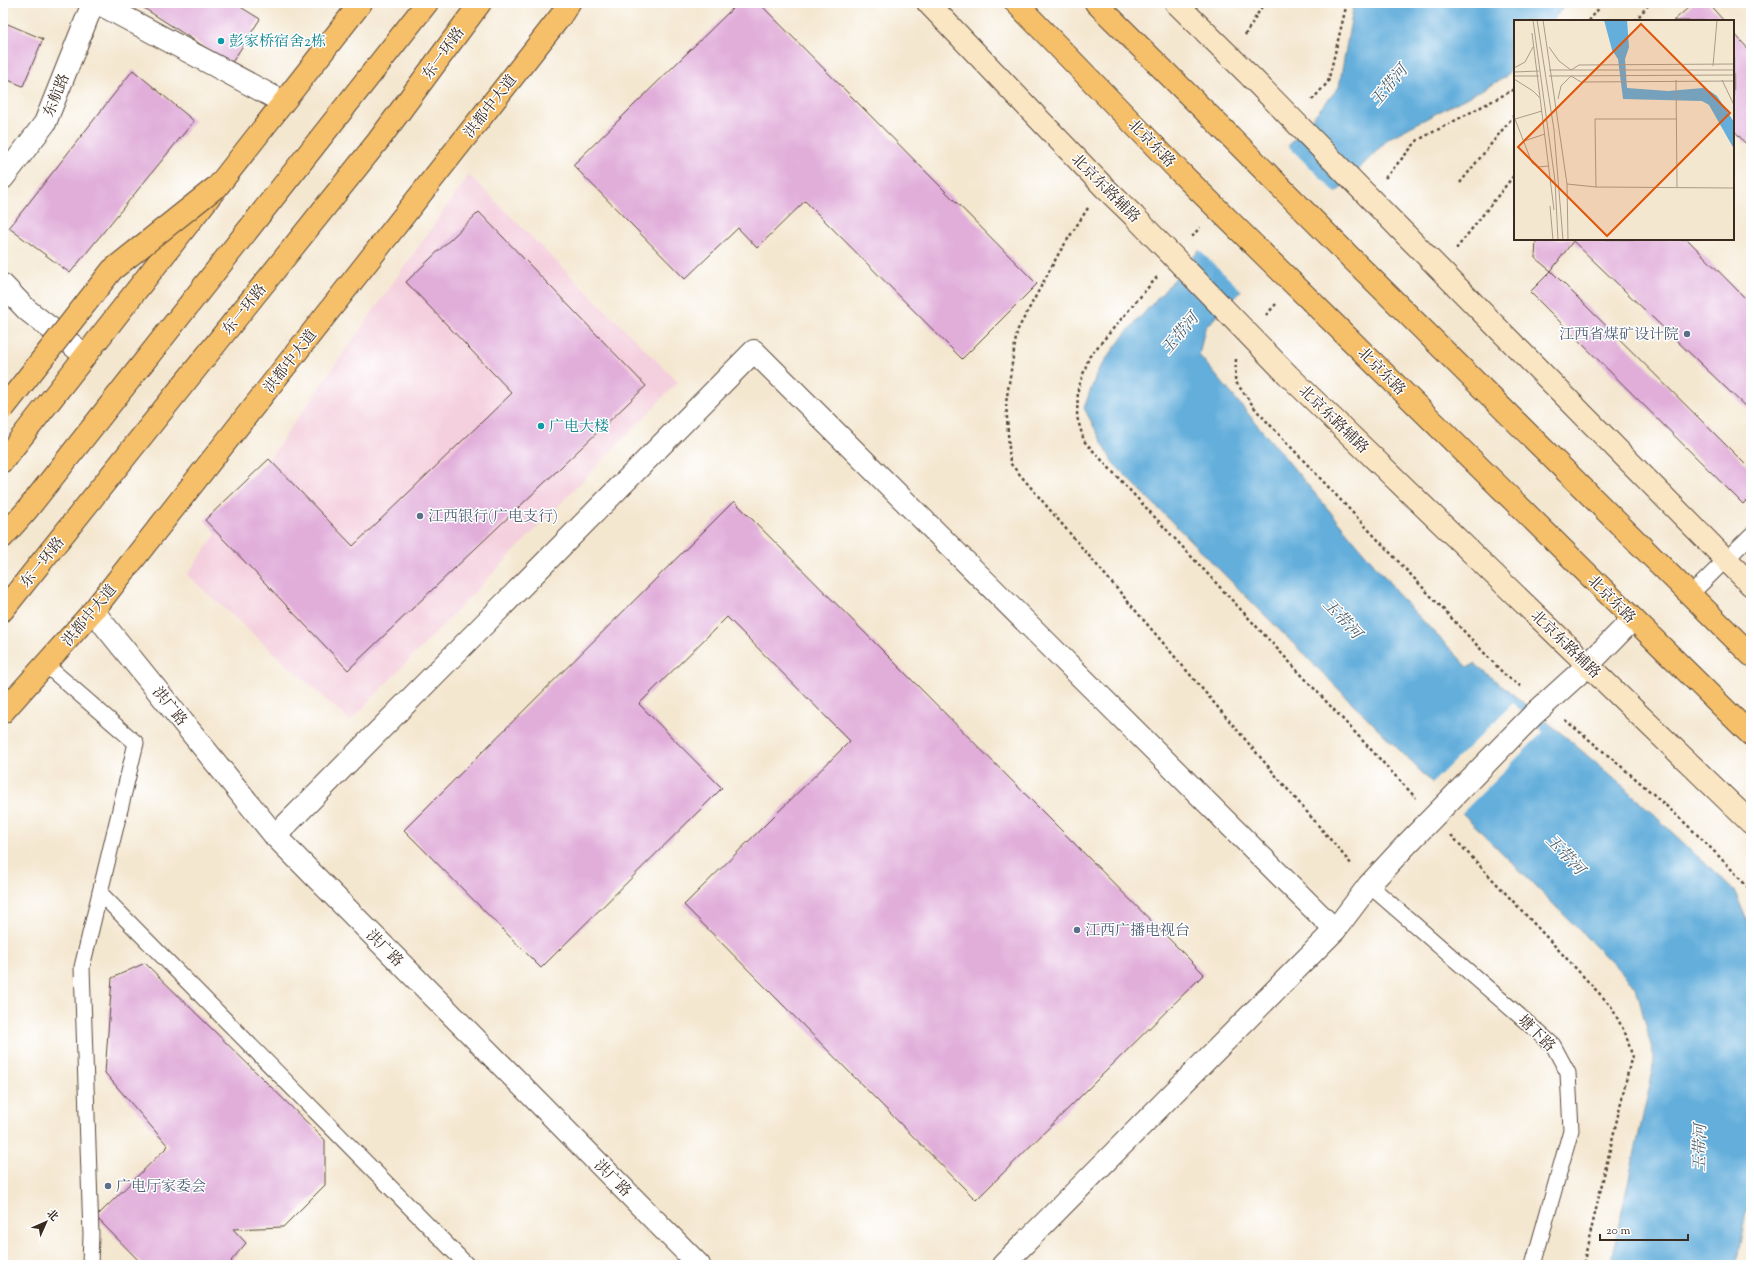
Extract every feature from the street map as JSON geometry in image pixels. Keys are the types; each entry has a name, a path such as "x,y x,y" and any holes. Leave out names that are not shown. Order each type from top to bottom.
{"main road":[{"path":"3,461 361,3"},
{"path":"3,537 27,510 427,3"},
{"name":"东一环路","path":"3,610 378,141 480,3"},
{"path":"564,10 577,3"},
{"name":"北京东路辅路","path":"928,3 1103,186 1288,375 1751,823"},
{"name":"北京东路","path":"1016,3 1180,172 1751,735"},
{"path":"1096,3 1751,655"},
{"path":"1176,3 1251,77 1751,586"},
{"name":"洪都中大道","path":"3,712 93,611 564,10"},
{"path":"3,409 112,270 216,187"}],"street":[{"name":"东航路","path":"3,178 45,123 93,3"},
{"path":"98,3 283,102"},
{"path":"3,285 27,310 85,355"},
{"path":"275,836 754,351 1335,930"},
{"name":"洪广路","path":"93,611 275,836 699,1265"},
{"path":"1003,1265 1335,930 1369,885 1407,844 1533,715 1588,665 1633,619"}],"lane":[{"path":"1690,595 1751,535"},
{"path":"46,665 136,743 82,967 91,1234 90,1265"},
{"name":"塘下路","path":"1369,885 1553,1045 1568,1073 1571,1130 1533,1265"},
{"path":"100,893 467,1265"}],"path":[{"path":"1232,58 1264,3"},
{"path":"1307,106 1328,82 1347,3"},
{"path":"1590,20 1603,3"},
{"path":"1636,20 1650,3"},
{"path":"1460,183 1514,115"},
{"path":"1440,270 1514,175"},
{"path":"1103,186 1059,253 1017,331 1006,403 1010,463 1369,885"},
{"path":"1191,238 1201,226"},
{"path":"1159,274 1089,356 1078,389 1077,417 1084,441 1416,798"},
{"path":"1449,833 1610,1006 1626,1035 1632,1055 1582,1265"}],"shaded area":[{"path":"469,175 678,382 350,721 187,575"}],"water":[{"name":"玉带河","path":"1354,3 1567,3 1553,20 1514,20 1514,66 1504,78 1389,138 1205,328 1199,355 1394,588 1398,595 1468,667 1475,664 1561,733 1632,794 1735,892 1751,930 1751,1190 1737,1265 1610,1265 1655,1061 1636,987 1113,463 1084,408 1098,370 1125,334 1165,290 1339,87"}],"pier":[{"path":"1287,145 1337,194 1243,292 1198,249"},
{"path":"1513,703 1543,732 1461,814 1431,784"}],"building":[{"name":"彭家桥宿舍2栋","path":"136,3 234,3 260,19 231,64"},
{"path":"738,3 759,3 1037,284 962,359 805,201 757,248 738,228 685,279 573,165"},
{"path":"1694,3 1708,3 1723,20 1674,20"},
{"path":"3,22 43,39 23,86 3,78"},
{"path":"1734,33 1751,52 1751,138 1745,143 1734,130"},
{"path":"133,70 194,121 70,273 9,228"},
{"name":"广电大楼","path":"479,212 646,386 348,670 205,520 269,459 353,546 512,393 406,282"},
{"path":"1536,240 1688,240 1751,304 1751,412 1573,241 1551,271 1535,258"},
{"path":"1551,271 1751,470 1751,496 1743,504 1530,292"},
{"path":"734,501 1204,974 976,1200 684,905 850,741 727,617 639,704 722,788 541,968 404,830"},
{"path":"145,963 325,1140 325,1185 283,1227 233,1229 246,1243 231,1261 235,1265 143,1265 96,1217 168,1146 105,1073 112,978"}],"place":[{"name":"彭家桥宿舍2栋","path":"221,41"},
{"name":"江西省煤矿设计院","path":"1687,334"},
{"name":"广电大楼","path":"541,426"},
{"name":"江西银行(广电支行)","path":"420,516"},
{"name":"江西广播电视台","path":"1077,930"},
{"name":"广电厅家委会","path":"108,1186"}]}
